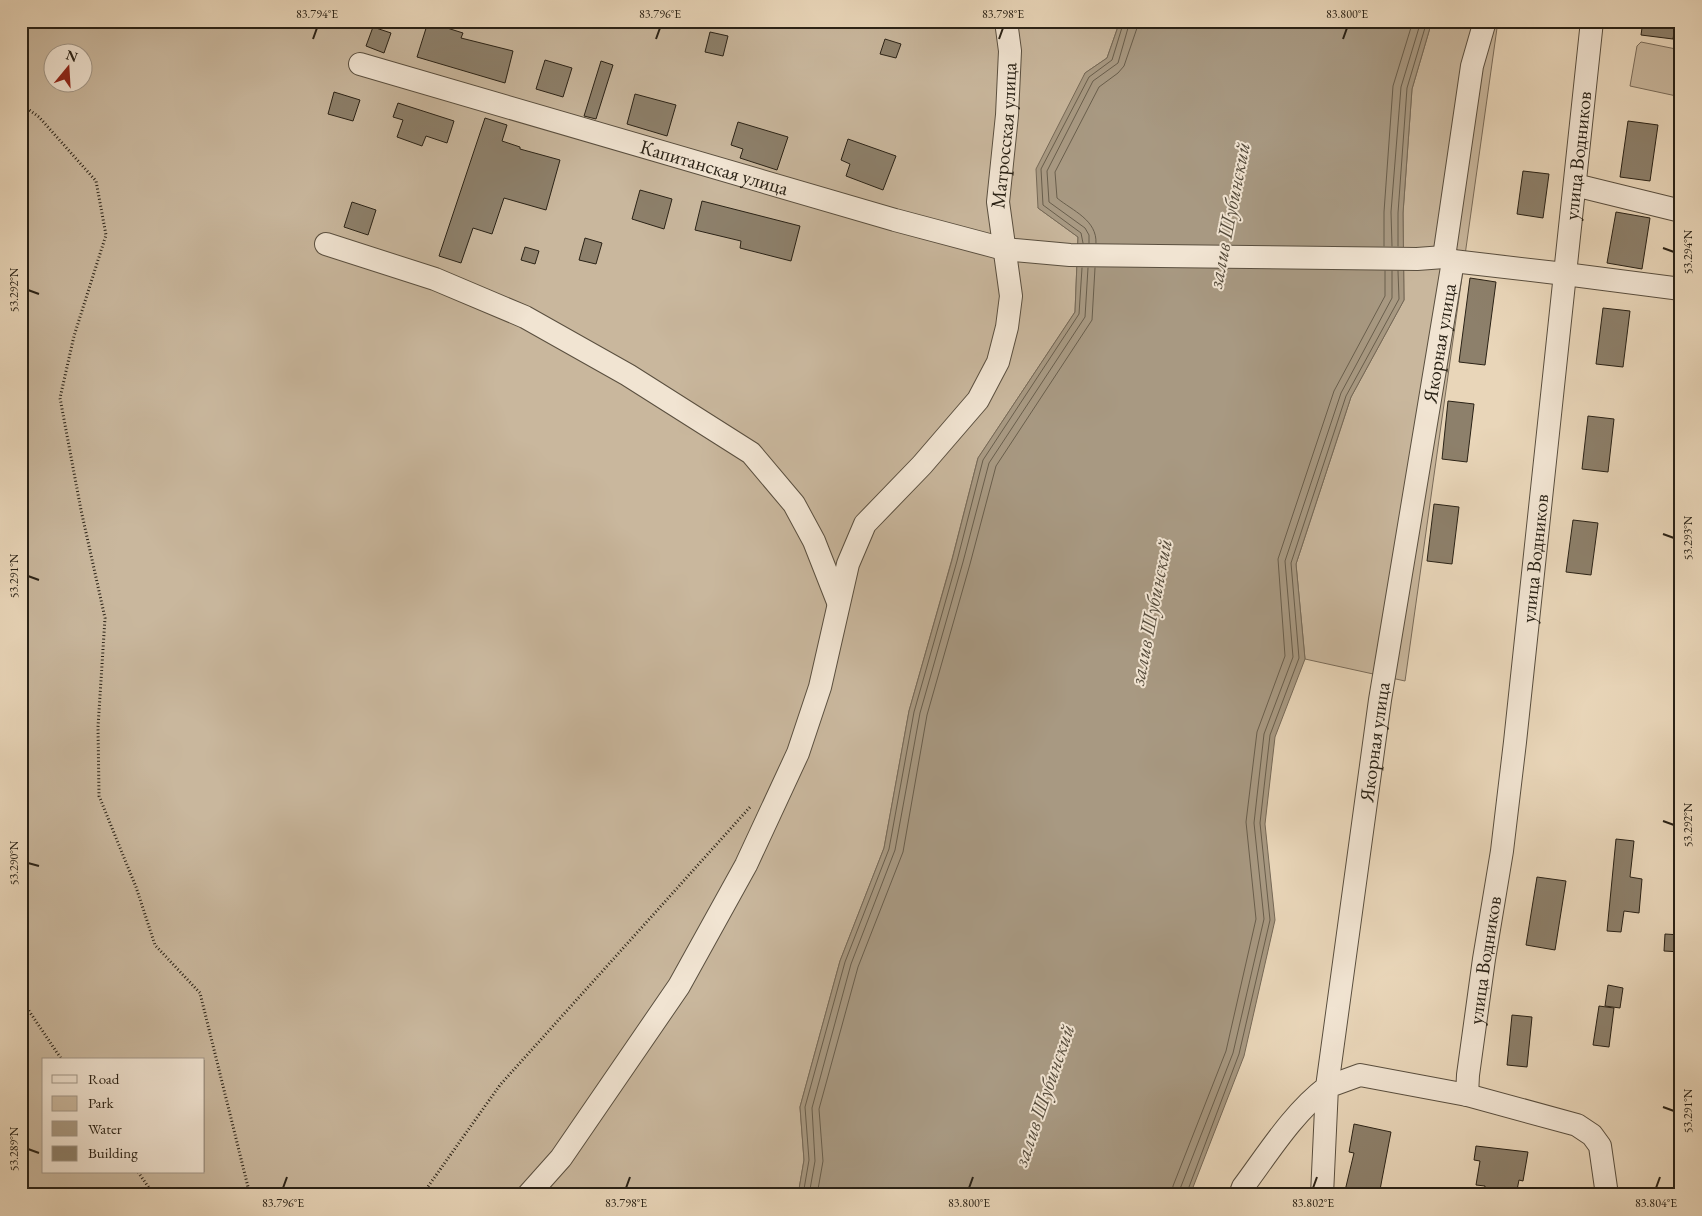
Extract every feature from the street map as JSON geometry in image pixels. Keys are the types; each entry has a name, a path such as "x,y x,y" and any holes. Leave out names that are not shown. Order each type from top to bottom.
{"street":[{"name":"Матросская улица","path":"528,1195 561,1158 679,986 746,865 798,753 820,687 848,564 865,524 922,465 978,400 998,362 1007,327 1011,296 998,202 1007,115 1010,51 1006,21"},
{"name":"Якорная улица","path":"1322,1195 1327,1086 1380,700 1448,259 1472,66 1485,21"},
{"name":"улица Водников","path":"1467,1095 1482,969 1503,841 1592,21"},
{"name":"Капитанская улица","path":"360,64 895,220 1004,249 1070,254 1448,259 1681,290"},
{"path":"1575,185 1681,211"},
{"path":"326,244 436,279 525,317 628,375 751,453 794,504 814,541 838,602"},
{"path":"1240,1195 1243,1187 1311,1099 1327,1086 1360,1075 1467,1095 1577,1125 1592,1135 1600,1146 1607,1195"}],"path":[{"path":"21,104 39,116 96,181 106,235 74,336 60,398 81,510 105,618 98,727 99,796 136,887 156,945 200,993 250,1195"},
{"path":"422,1195 500,1085 752,805"},
{"path":"21,999 61,1058"},
{"path":"139,1174 154,1195"}],"green space":[{"path":"21,21 1120,21 1107,58 1085,73 1038,208 1078,237 1075,312 978,458 909,711 884,848 840,961 800,1107 804,1160 798,1195 21,1195"},
{"path":"1432,21 1498,21 1405,681 1305,659 1296,564 1351,397 1404,300 1403,213 1412,89"},
{"path":"1641,42 1681,50 1681,97 1630,86 1637,46"}],"water":[{"name":"залив Шубинский","path":"1120,21 1432,21 1412,89 1403,213 1404,300 1351,397 1296,564 1305,659 1275,737 1265,824 1275,920 1244,1056 1190,1195 798,1195 804,1160 800,1107 840,961 884,848 909,711 952,560 978,458 1075,312 1078,237 1038,208 1036,169 1085,73 1107,58"}],"building":[{"path":"1643,21 1676,21 1673,39 1641,35"},
{"path":"428,22 463,33 461,38 513,51 505,83 417,57"},
{"path":"373,27 391,33 384,53 366,46"},
{"path":"710,32 728,36 723,56 705,52"},
{"path":"885,39 901,44 896,58 880,54"},
{"path":"545,60 572,68 563,97 536,89"},
{"path":"601,61 613,65 596,119 584,116"},
{"path":"334,92 360,100 353,121 328,114"},
{"path":"635,94 676,105 667,136 627,124"},
{"path":"398,103 454,121 447,143 426,136 422,146 397,137 403,120 393,117"},
{"path":"485,118 507,125 502,141 520,147 520,149 560,160 546,210 504,198 492,234 473,228 461,263 439,256"},
{"path":"1628,121 1658,125 1650,181 1620,177"},
{"path":"738,122 788,137 777,170 740,158 743,149 731,145"},
{"path":"848,139 896,156 883,190 846,176 850,164 841,160"},
{"path":"1523,171 1549,174 1543,218 1517,214"},
{"path":"640,190 672,199 664,229 632,219"},
{"path":"702,201 800,226 791,261 740,248 741,241 695,230"},
{"path":"352,202 376,210 368,235 344,227"},
{"path":"1616,212 1650,218 1642,269 1607,263"},
{"path":"585,238 602,243 596,264 579,260"},
{"path":"525,247 539,251 535,264 521,260"},
{"path":"1470,278 1496,282 1485,365 1459,362"},
{"path":"1603,308 1630,311 1623,367 1596,364"},
{"path":"1448,401 1474,404 1467,462 1442,459"},
{"path":"1588,416 1614,419 1608,472 1582,469"},
{"path":"1434,504 1459,507 1452,564 1427,561"},
{"path":"1573,520 1598,523 1591,575 1566,572"},
{"path":"1616,839 1634,841 1630,877 1642,879 1639,913 1624,911 1621,932 1607,931"},
{"path":"1537,877 1566,881 1555,950 1526,945"},
{"path":"1665,934 1681,935 1681,952 1664,951"},
{"path":"1608,985 1623,988 1620,1008 1605,1006"},
{"path":"1599,1006 1614,1008 1609,1047 1593,1045"},
{"path":"1512,1015 1532,1017 1527,1067 1507,1065"},
{"path":"1354,1124 1391,1132 1379,1195 1344,1195 1354,1153 1349,1152"},
{"path":"1476,1146 1528,1152 1523,1181 1519,1180 1516,1195 1484,1195 1485,1186 1476,1185 1480,1161 1474,1160"}]}
